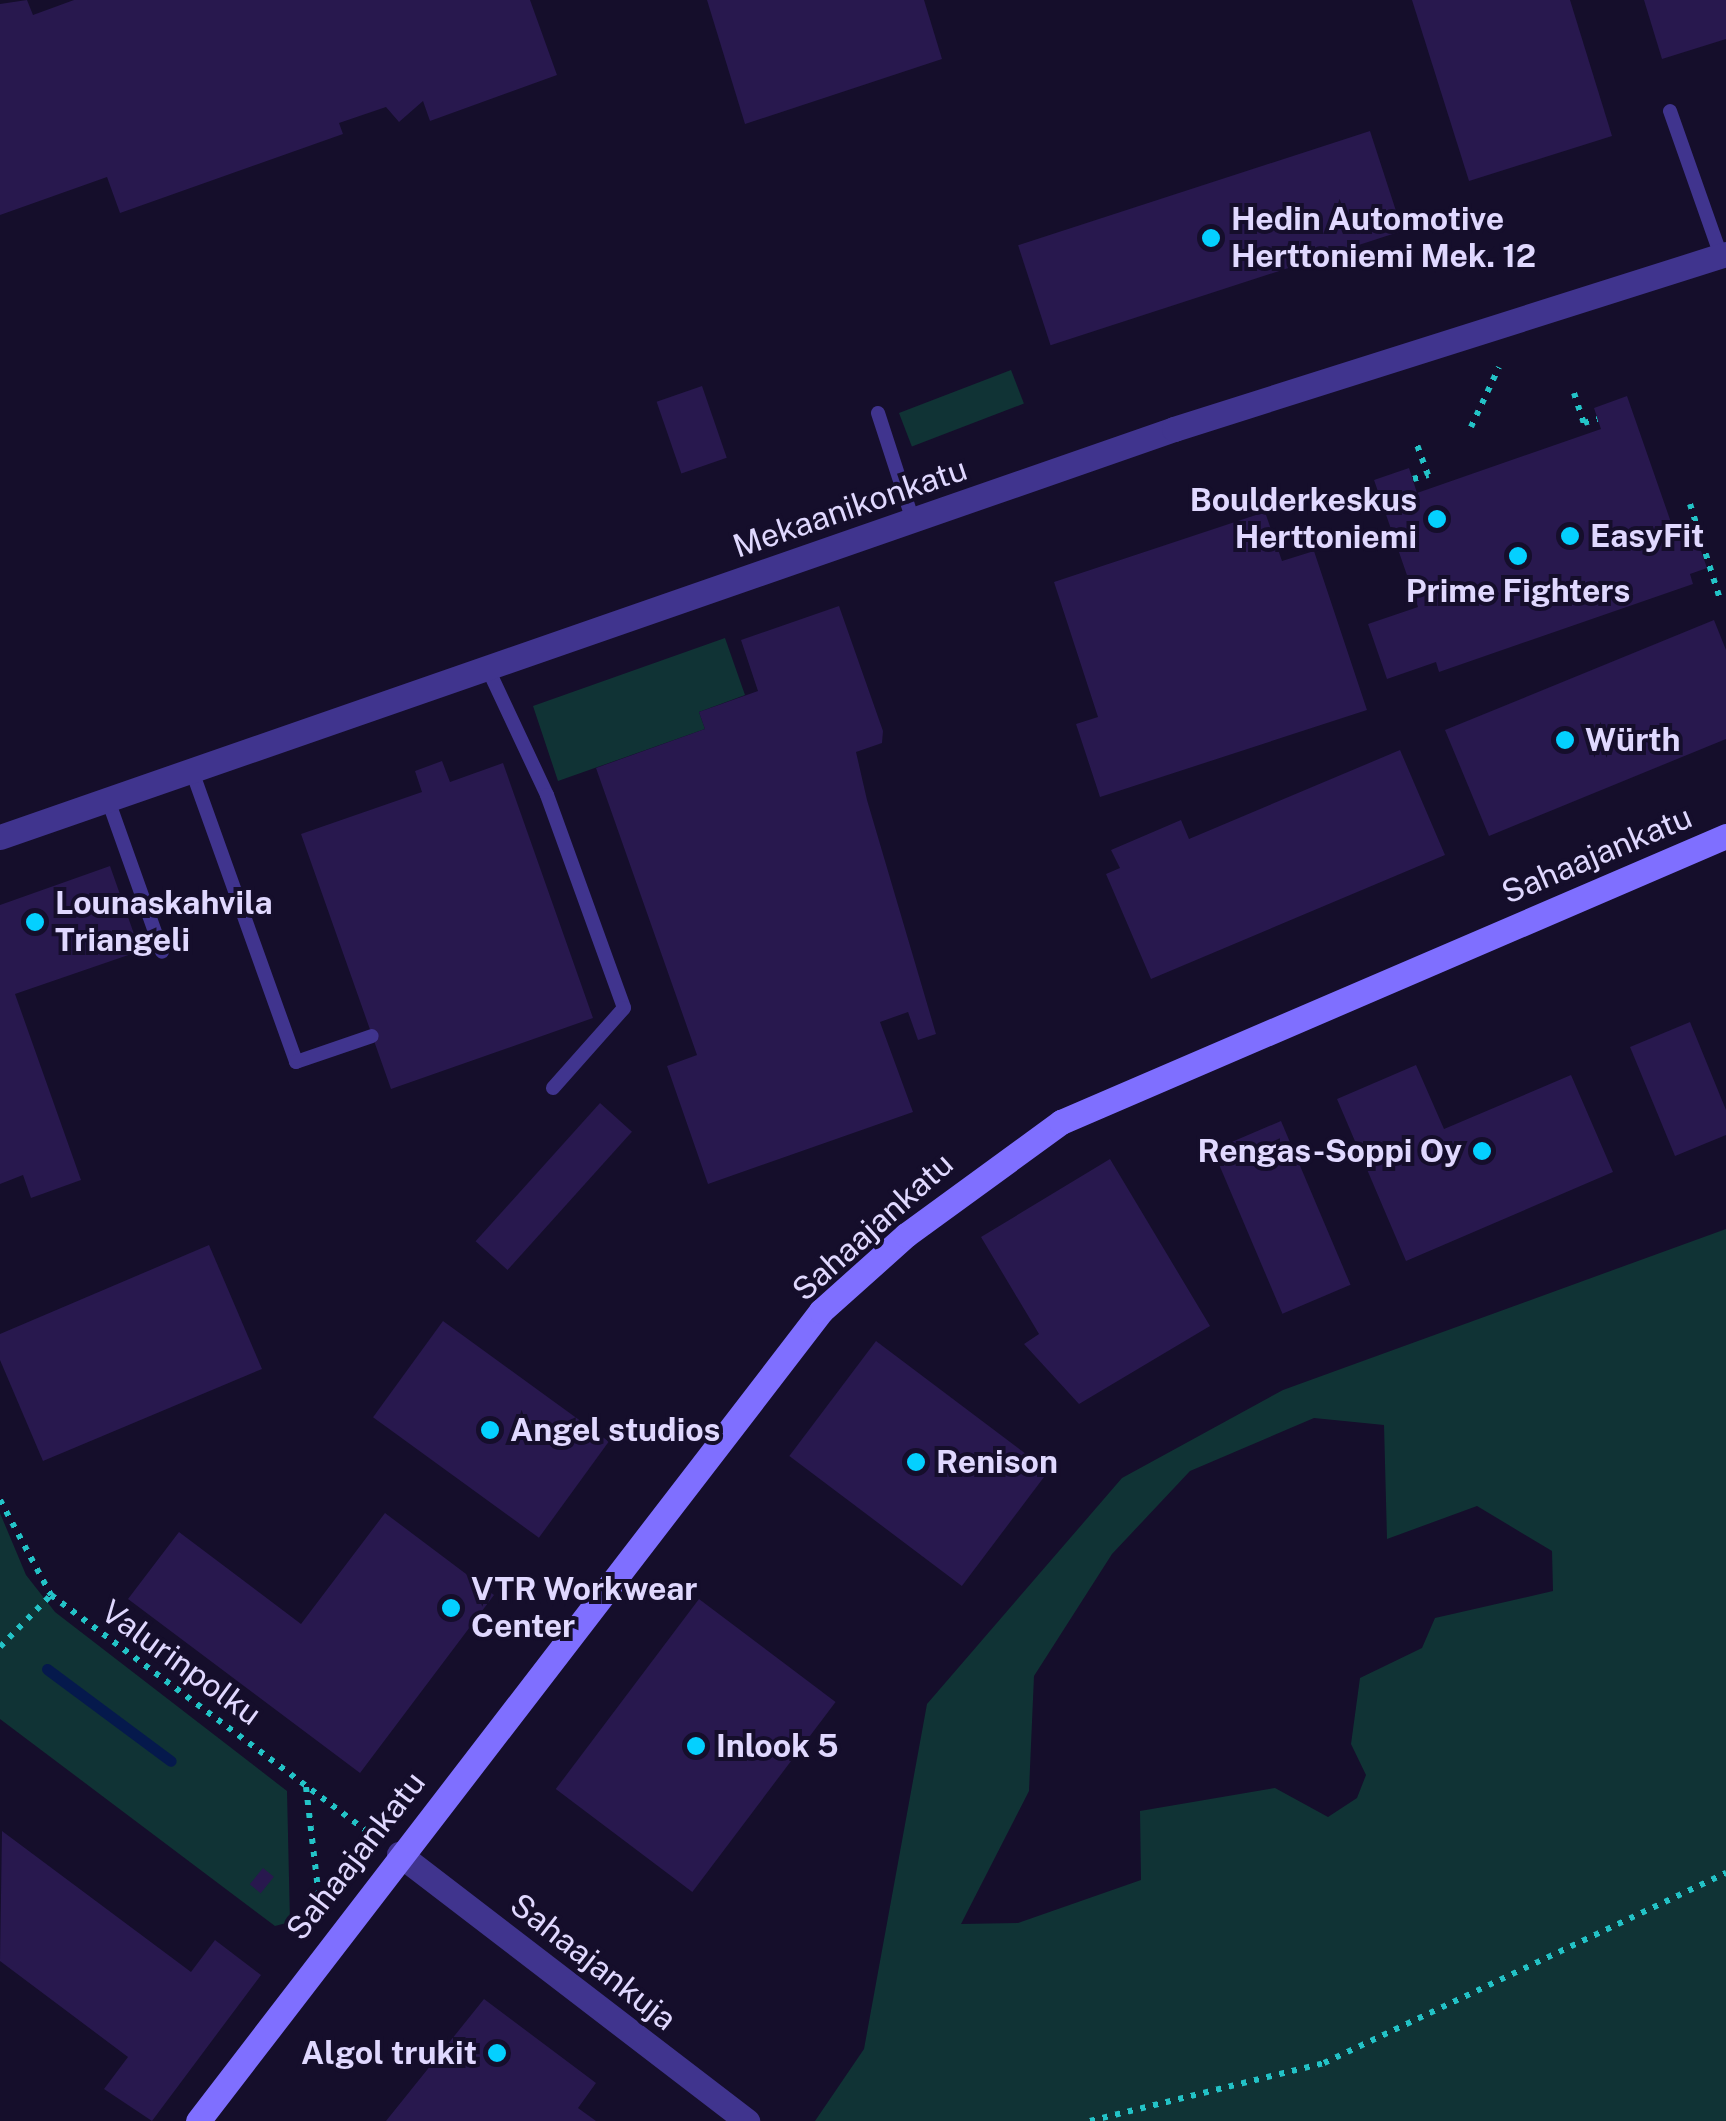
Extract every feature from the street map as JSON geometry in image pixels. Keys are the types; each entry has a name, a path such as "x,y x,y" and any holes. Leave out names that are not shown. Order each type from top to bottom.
{"main road":[{"name":"Sahaajankatu","path":"198,2121 399,1854 821,1311 977,1177 1139,1086 1726,836"}],"street":[{"name":"Mekaanikonkatu","path":"0,837 912,521 1723,255"},
{"name":"Sahaajankuja","path":"399,1854 748,2121"}],"lane":[{"path":"1670,111 1723,255"},
{"path":"878,412 912,521"},
{"path":"488,669 547,795 624,1008 552,1088"},
{"path":"192,771 296,1062 372,1036"},
{"path":"108,800 162,952"}],"path":[{"path":"1471,427 1499,367"},
{"path":"1574,393 1584,424 1598,419"},
{"path":"1413,480 1428,474 1417,444"},
{"path":"1690,504 1720,599"},
{"name":"Valurinpolku","path":"0,1500 51,1595 370,1834"},
{"path":"0,1647 51,1595"},
{"path":"306,1786 314,1910"},
{"path":"1090,2121 1324,2063 1726,1873"}],"green space":[{"path":"1011,370 1024,404 912,447 899,413"},
{"path":"725,638 745,695 699,712 705,729 558,781 533,706"},
{"path":"1726,1229 1726,2121 815,2121 864,2049 927,1704 1122,1478 1283,1390","holes":["1314,1418 1384,1425 1387,1539 1477,1506 1552,1551 1553,1591 1435,1618 1422,1648 1360,1678 1351,1744 1366,1775 1357,1798 1328,1817 1275,1788 1140,1811 1141,1880 1018,1923 961,1924 1029,1791 1034,1676 1112,1554 1190,1471"]},
{"path":"0,1513 26,1575 55,1612 287,1791 290,1922 275,1926 0,1719"}],"building":[{"path":"27,0 33,15 74,0 530,0 557,75 430,121 423,101 399,122 386,107 339,123 343,134 120,213 107,177 0,215 0,4"},
{"path":"707,0 924,0 942,59 745,124"},
{"path":"1412,0 1570,0 1612,136 1469,181"},
{"path":"1644,0 1726,0 1726,39 1662,59"},
{"name":"Hedin Automotive Herttoniemi Mek. 12","path":"1370,131 1402,231 1051,345 1018,245"},
{"path":"702,386 727,458 681,473 657,402"},
{"path":"1627,396 1674,531 1692,525 1707,568 1690,574 1693,584 1439,672 1436,662 1387,679 1368,624 1418,607 1374,480 1409,468 1417,493 1601,429 1594,408"},
{"path":"1265,512 1282,561 1314,551 1367,710 1100,797 1076,724 1098,717 1054,582"},
{"path":"839,606 883,731 882,743 856,752 936,1034 918,1040 908,1012 880,1022 913,1112 708,1184 667,1066 697,1055 596,768 705,729 699,712 758,691 741,640"},
{"path":"1714,620 1726,650 1726,739 1489,836 1445,730"},
{"path":"1400,750 1445,855 1151,979 1106,874 1120,868 1111,850 1181,820 1189,839"},
{"path":"442,761 450,782 503,763 593,1018 391,1089 301,834 422,792 415,771"},
{"path":"110,866 140,951 15,994 81,1180 31,1198 23,1175 0,1184 0,905"},
{"path":"1690,1022 1726,1110 1726,1135 1675,1156 1630,1047"},
{"name":"Rengas-Soppi Oy","path":"1416,1065 1444,1129 1571,1075 1613,1172 1406,1261 1337,1099"},
{"path":"600,1103 632,1132 507,1270 476,1241"},
{"path":"1281,1121 1351,1285 1282,1314 1213,1150"},
{"path":"1110,1159 1210,1326 1079,1404 1024,1344 1039,1334 981,1237"},
{"path":"209,1245 262,1369 43,1461 0,1360 0,1334"},
{"name":"Angel studios","path":"443,1321 609,1441 539,1538 373,1417"},
{"name":"Renison","path":"876,1341 1049,1471 962,1586 789,1456"},
{"path":"385,1513 494,1595 360,1773 128,1599 179,1532 301,1624"},
{"name":"Inlook 5","path":"699,1599 836,1702 692,1892 556,1789"},
{"path":"2,1831 191,1972 215,1940 261,1975 152,2121 104,2089 128,2057 0,1961"},
{"path":"263,1868 274,1877 261,1893 250,1884"},
{"name":"Algol trukit","path":"484,1999 596,2083 578,2108 596,2121 386,2121"}],"waterway":[{"path":"47,1669 171,1761"}],"place":[{"name":"Hedin Automotive Herttoniemi Mek. 12","path":"1211,238"},
{"name":"Boulderkeskus Herttoniemi","path":"1437,519"},
{"name":"EasyFit","path":"1570,536"},
{"name":"Prime Fighters","path":"1518,556"},
{"name":"Würth","path":"1565,740"},
{"name":"Lounaskahvila Triangeli","path":"35,922"},
{"name":"Rengas-Soppi Oy","path":"1482,1151"},
{"name":"Angel studios","path":"490,1430"},
{"name":"Renison","path":"916,1462"},
{"name":"VTR Workwear Center","path":"451,1608"},
{"name":"Inlook 5","path":"696,1746"},
{"name":"Algol trukit","path":"497,2053"}]}
